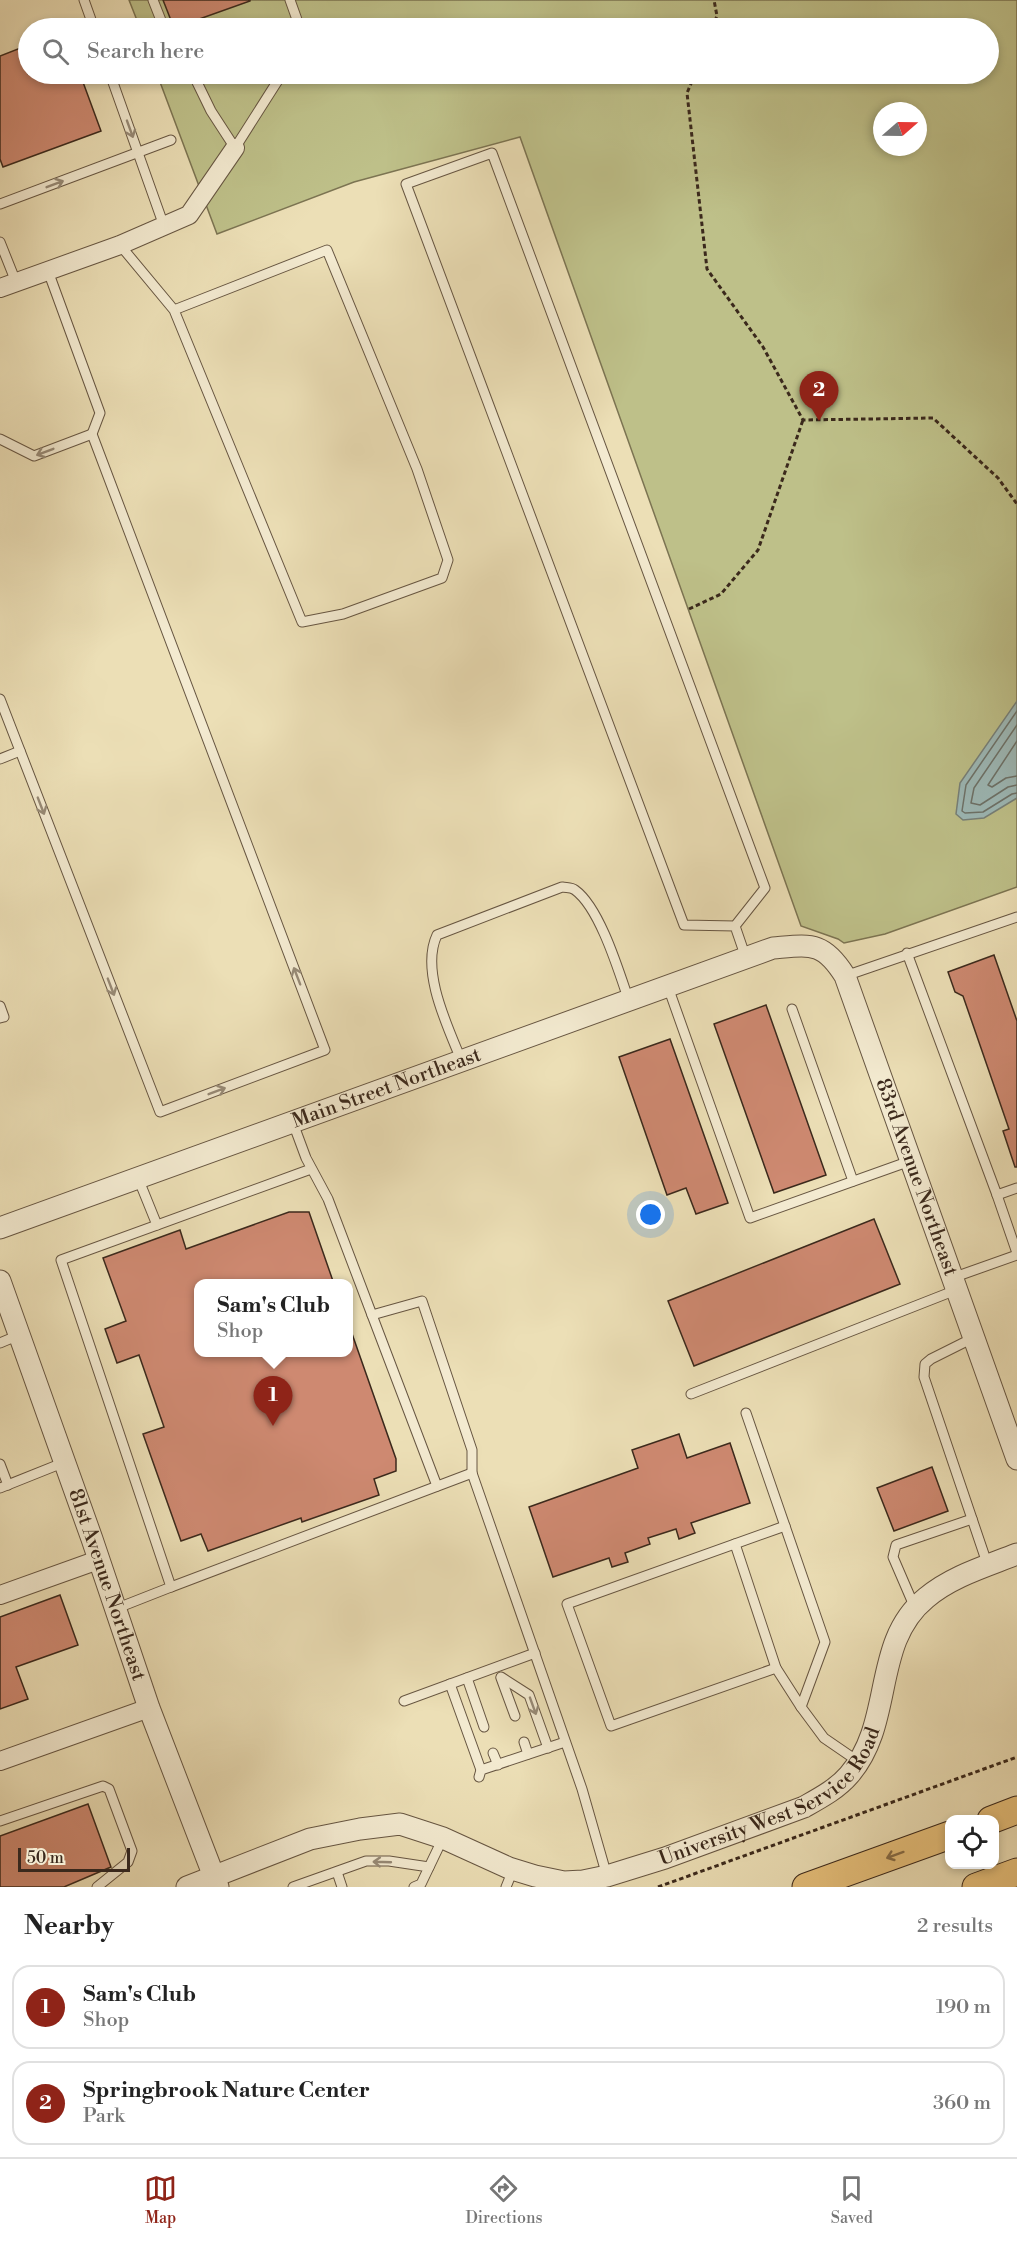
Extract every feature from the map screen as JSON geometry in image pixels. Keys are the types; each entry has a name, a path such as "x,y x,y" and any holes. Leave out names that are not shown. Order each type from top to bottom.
{"main road":[{"path":"999,1817 1017,1810"},
{"path":"806,1887 945,1836"},
{"path":"976,1887 1017,1872"}],"street":[{"path":"8,285 120,245 189,215 235,148"},
{"name":"Main Street Northeast","path":"0,1228 773,948"},
{"name":"83rd Avenue Northeast","path":"773,948 819,948 834,957 845,976 1017,1459"},
{"name":"81st Avenue Northeast","path":"0,1281 10,1339 65,1462 149,1708 216,1881"},
{"name":"University West Service Road","path":"187,1887 216,1881 310,1839 400,1824 443,1838 510,1878 583,1881 607,1876 804,1807 848,1776 868,1747 879,1714 889,1658 899,1631 915,1608 945,1585 1017,1554"},
{"path":"0,1595 98,1560"},
{"path":"0,1761 149,1708"}],"lane":[{"path":"84,0 90,18"},
{"path":"153,0 160,18"},
{"path":"290,0 296,18"},
{"path":"114,84 164,226"},
{"path":"198,84 211,111 235,148 276,84"},
{"path":"0,204 171,140"},
{"path":"492,153 765,888 735,926 684,925 406,184 492,153"},
{"path":"0,242 8,285"},
{"path":"120,245 174,310 302,622 343,614 442,578 448,560 417,469 327,250 174,310"},
{"path":"0,699 159,1112 325,1050 92,434 100,413 48,271"},
{"path":"0,439 34,456 92,434"},
{"path":"0,759 20,751"},
{"path":"462,1062 444,1015 431,966 433,944 437,935 562,887 573,888 588,902 613,955 629,1001"},
{"path":"845,976 1017,916"},
{"path":"735,926 746,958"},
{"path":"691,1394 954,1284 1017,1254 907,953"},
{"path":"668,987 750,1218 910,1161"},
{"path":"0,1006 4,1017 0,1018"},
{"path":"792,1009 853,1181"},
{"path":"293,1123 311,1169 328,1199 437,1486"},
{"path":"171,1587 61,1260 311,1169"},
{"path":"138,1178 157,1225"},
{"path":"997,1195 1017,1188"},
{"path":"372,1315 422,1301 472,1450 472,1473 565,1742 607,1876"},
{"path":"973,1338 930,1359 925,1364 924,1377 988,1566"},
{"path":"746,1413 825,1642 801,1707"},
{"path":"0,1464 4,1486 65,1462"},
{"path":"115,1609 472,1473"},
{"path":"915,1608 893,1557 896,1545 972,1520"},
{"path":"776,1668 611,1726 567,1604 785,1526"},
{"path":"735,1544 776,1668 824,1738 859,1762"},
{"path":"404,1701 534,1653"},
{"path":"497,1667 515,1716"},
{"path":"501,1677 529,1695 548,1748"},
{"path":"467,1678 484,1727"},
{"path":"450,1684 480,1774 498,1765 565,1742"},
{"path":"524,1742 528,1754"},
{"path":"493,1753 498,1765"},
{"path":"0,1821 103,1786 109,1789 132,1851 128,1862 97,1887"},
{"path":"414,1887 421,1884 443,1838"},
{"path":"293,1887 366,1861 389,1861 429,1867"},
{"path":"337,1872 342,1887"}],"path":[{"path":"714,0 716,18"},
{"path":"688,609 721,594 758,550 803,420 763,347 707,268 687,93 691,84"},
{"path":"803,420 933,418 998,478 1017,504"},
{"path":"658,1887 1017,1757"}],"green space":[{"path":"129,0 1017,0 1017,887 885,934 844,943 801,926 520,137 354,182 217,234 161,84 999,84 999,18 136,18"}],"water":[{"path":"1017,701 1017,798 984,818 963,820 956,814 960,783"}],"building":[{"path":"163,0 250,0 202,18 170,18"},
{"path":"18,49 18,84 84,84 101,131 3,167 0,159 0,56"},
{"path":"994,955 1017,1021 1017,1167 1015,1167 1003,1131 1009,1129 963,996 955,992 948,972"},
{"path":"766,1005 826,1175 774,1193 714,1024"},
{"path":"670,1039 728,1203 696,1214 686,1188 667,1195 619,1057"},
{"path":"289,1212 309,1212 332,1279 194,1279 194,1357 353,1357 353,1337 396,1459 396,1471 374,1479 379,1495 302,1522 301,1518 208,1551 201,1534 181,1541 143,1434 164,1427 139,1355 117,1363 105,1329 126,1321 103,1258 180,1230 186,1249"},
{"path":"874,1219 900,1284 694,1366 668,1301"},
{"path":"679,1434 687,1458 730,1443 750,1503 691,1523 695,1533 679,1539 676,1529 648,1538 650,1544 625,1553 628,1562 612,1567 609,1558 553,1577 529,1507 638,1468 632,1450"},
{"path":"932,1467 948,1511 894,1531 877,1488"},
{"path":"60,1595 78,1645 16,1667 28,1699 0,1709 0,1617"},
{"path":"88,1804 111,1867 64,1887 0,1887 0,1836"}],"place":[{"name":"Springbrook Nature Center","path":"819,421"},
{"name":"Sam's Club","path":"273,1426"}]}
